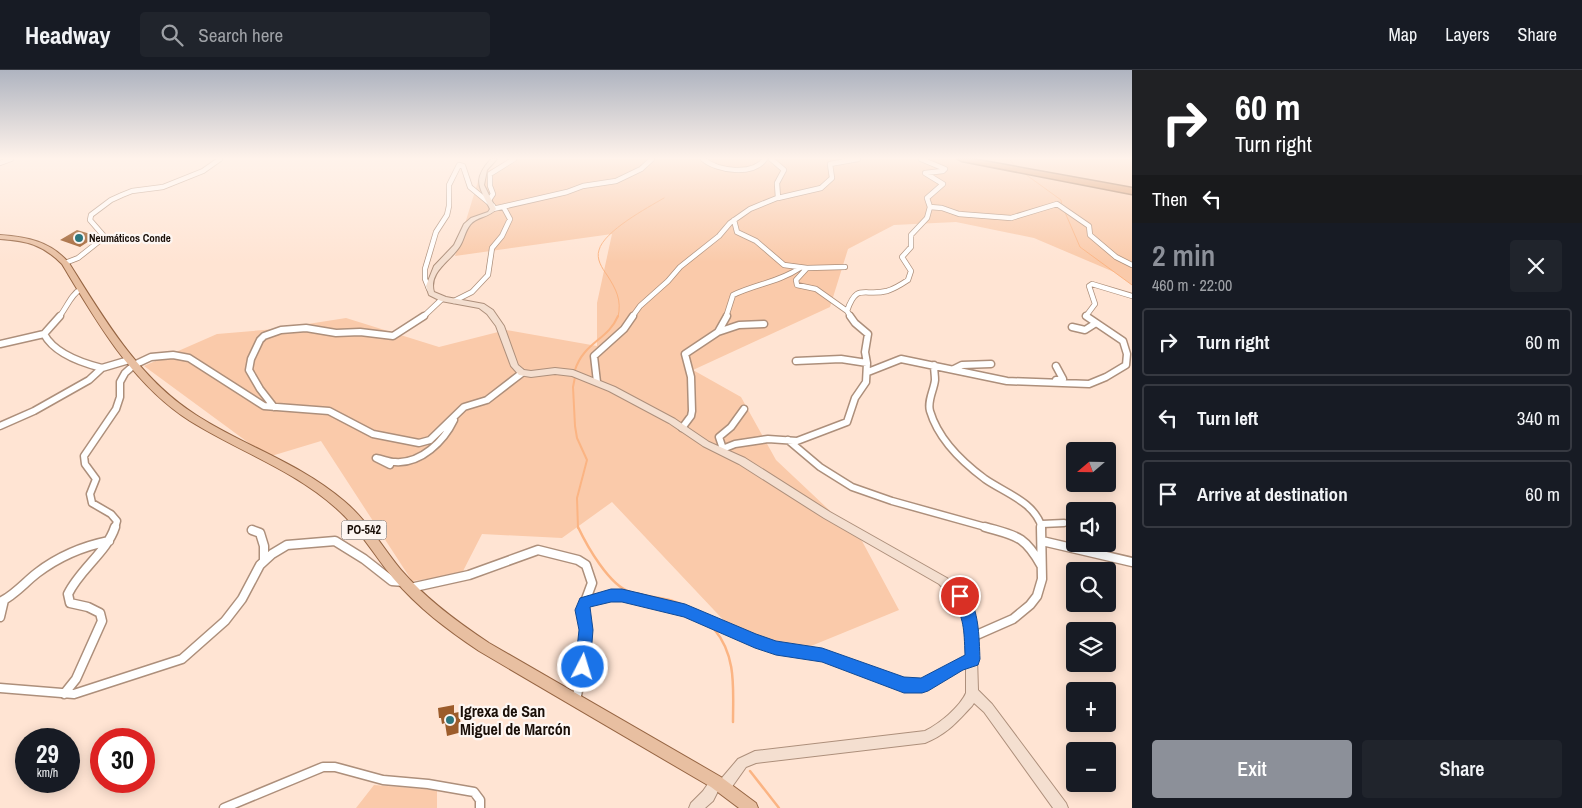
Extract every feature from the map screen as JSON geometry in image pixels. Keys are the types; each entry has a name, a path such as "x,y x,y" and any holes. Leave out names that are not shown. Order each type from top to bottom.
{"main road":[{"name":"PO-542","path":"0,237 21,238 42,243 55,252 65,263 142,376 173,404 238,444 319,487 359,523 407,585 433,612 460,632 720,784 752,808"}],"street":[{"path":"65,263 78,258 102,239 103,234 90,220 91,215 111,200 126,193"},
{"path":"449,193 448,214 437,230 427,260 424,277 425,284 434,295 442,299 481,306 494,316 515,366 522,373 564,371 597,382 682,428 706,444 742,461 827,515 943,581 954,590 965,605 971,624 972,693 968,702 936,732 908,739 852,744 755,757 742,763 696,808"},
{"path":"478,193 492,205 504,208 561,193"},
{"path":"484,193 492,205"},
{"path":"429,289 437,266 457,246 466,225 473,219 490,213 493,193"},
{"path":"777,198 778,193"},
{"path":"597,382 594,356 624,329 640,306 680,268 712,243 725,227 734,220 750,209 777,198 795,193"},
{"path":"847,311 852,296 857,293 888,291 908,280 911,274 902,256 910,247 912,235 927,218 930,207 927,201 928,196 931,193"},
{"path":"930,207 942,208 959,214 1011,218 1054,204 1060,205 1089,226 1090,235 1112,254 1132,265"},
{"path":"454,301 472,292 488,275 492,248 502,236 510,219 504,208"},
{"path":"734,220 736,230 741,235 762,246 784,265 803,268 846,267"},
{"path":"721,450 735,444 768,439 805,439 846,423 855,398 866,382 868,363 865,352 868,333 855,323 847,311 816,289 797,285 796,280 803,268"},
{"path":"718,332 730,312 734,295 749,287 785,278 803,268"},
{"path":"868,372 901,358 998,379 1022,382 1088,384 1106,377 1126,365 1127,354 1123,341 1086,316 1095,304 1089,288 1090,284 1132,296"},
{"path":"0,344 44,334 67,308 76,292 81,289"},
{"path":"274,407 260,389 249,370 251,359 260,340 264,336 273,331 306,328 336,333 360,332 393,336 422,318 442,299"},
{"path":"1072,327 1085,330 1096,323"},
{"path":"682,428 691,416 692,411 691,377 685,354 691,348 718,332 739,325 764,324"},
{"path":"44,334 48,342 79,362 102,368 151,357 173,355 189,358 264,406 329,411 373,434 419,443 430,440 464,407 487,400 522,373"},
{"path":"796,362 841,359 868,363"},
{"path":"64,694 76,679 102,621 100,613 88,607 70,603 68,594 77,576 109,541 118,521 113,514 97,508 92,503 90,494 96,479 85,464 84,456 112,416 118,403 122,378 131,362"},
{"path":"954,369 962,365 991,364"},
{"path":"934,365 935,381 929,406 951,450 985,479 1026,504 1042,524 1041,588 1027,607 996,629 972,637"},
{"path":"1022,382 1033,379 1062,380 1063,377 1056,366"},
{"path":"0,426 34,412 89,380 102,368"},
{"path":"721,450 719,437 732,427 744,409"},
{"path":"390,465 376,458 398,462 415,458 443,439 454,417"},
{"path":"788,440 820,467 852,487 884,499 941,513 1018,537 1031,547 1042,566"},
{"path":"1042,524 1064,523"},
{"path":"252,530 260,533 263,538 264,561"},
{"path":"0,617 2,601 52,563 94,545 109,541"},
{"path":"0,688 64,694 80,692 94,686 173,663 190,654 229,616 242,599 255,572 264,561 287,546 335,541 364,559 392,581 407,585 470,575 522,554 544,551 578,560 586,566 592,583 582,610 586,630 583,667 576,700"},
{"path":"1042,541 1069,548 1110,554 1132,562"},
{"path":"585,602 611,595 638,598 685,611 755,641 784,650 822,655 904,685 922,685 972,659"},
{"path":"972,693 988,708 1061,808"},
{"path":"224,808 323,767 335,767 383,780 428,784 474,792 480,800 480,808"}],"shaded area":[{"path":"474,193 1132,193 1132,285 1114,272 1034,238 956,222 894,225 848,249 830,307 693,370 741,397 776,460 862,541 899,610 811,646 747,645 612,502 562,538 482,534 461,575 412,581 321,441 268,457 144,366 217,334 276,329 346,318 439,347 506,330 597,346 597,303 612,234 455,256"},
{"path":"374,785 437,790 437,808 356,808"}],"building":[{"name":"Neumáticos Conde","path":"77,230 97,236 80,247 60,240"},
{"name":"Igrexa de San Miguel de Marcón","path":"454,705 454,713 459,712 462,732 447,736 445,723 442,724 441,718 439,718 438,708"}],"waterway":[{"path":"1052,193 1061,200 1062,206"},
{"path":"618,317 619,305 617,295 600,263 598,257 599,250 609,235 617,228 664,198"},
{"path":"1064,210 1080,247 1132,285"},
{"path":"575,370 584,353 608,331 618,316"},
{"path":"575,377 573,387 575,426 577,438 587,460 577,498 578,528"},
{"path":"578,527 600,564 614,582 622,588 630,592 675,602 689,609"},
{"path":"714,629 727,650 730,662 733,685 733,722"},
{"path":"750,771 779,808"}],"place":[{"name":"Neumáticos Conde","path":"79,238"},
{"name":"Igrexa de San Miguel de Marcón","path":"450,720"}],"route":[{"path":"583,667 586,630 582,610 585,602 611,595 630,596 685,611 776,648 822,655 904,685 922,685 972,659 971,624 960,596"}]}
